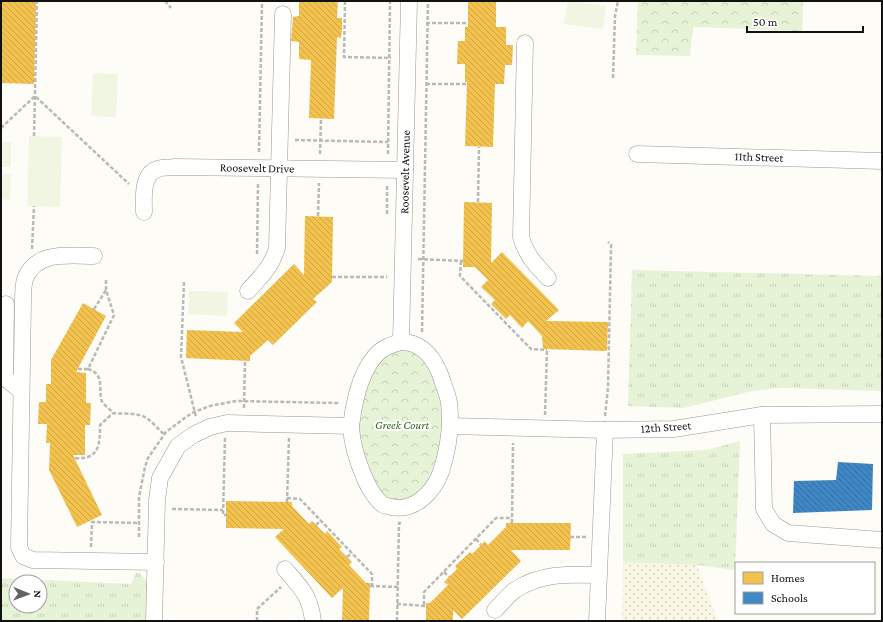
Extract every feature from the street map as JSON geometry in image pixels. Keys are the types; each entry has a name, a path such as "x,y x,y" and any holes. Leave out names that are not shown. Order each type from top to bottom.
{"street":[{"name":"Roosevelt Avenue","path":"401,342 409,1"},
{"path":"252,286 266,272 273,260 277,248 283,14"},
{"path":"524,43 521,237 524,248 530,258 548,278"},
{"name":"11th Street","path":"637,154 882,160"},
{"name":"Roosevelt Drive","path":"144,205 145,183 150,173 158,168 405,170"},
{"path":"94,256 48,258 39,261 25,279 21,391 19,547 23,556 33,560 156,562"},
{"path":"6,304 3,329 5,378 21,391"},
{"path":"401,342 410,342 421,347 432,358 438,370 449,402 450,426 449,441 440,473 433,487 422,500 411,506 398,508 384,505 376,498 367,483 355,452 351,426 355,400 367,367 380,351 390,345 401,342"},
{"name":"12th Street","path":"450,426 605,430 674,429 762,415 882,414"},
{"path":"762,415 764,509 773,524 788,533 882,540"},
{"path":"154,621 157,500 160,478 178,446 193,435 210,427 227,423 351,426"},
{"path":"597,621 605,430"},
{"path":"288,573 305,592 311,607 313,621"},
{"path":"495,610 514,591 531,581 554,576 574,574 598,575"}],"path":[{"path":"34,136 37,1"},
{"path":"165,1 171,8"},
{"path":"252,286 259,140 262,1"},
{"path":"345,1 343,29 344,57 394,58"},
{"path":"387,216 390,1"},
{"path":"426,333 422,332 428,1"},
{"path":"613,78 618,1"},
{"path":"420,23 468,23"},
{"path":"419,84 467,84"},
{"path":"1,128 35,96"},
{"path":"35,96 144,205"},
{"path":"259,140 388,142"},
{"path":"478,202 479,147"},
{"path":"32,269 34,206"},
{"path":"605,430 608,388 610,313 611,247 608,242"},
{"path":"416,259 462,261 460,276 531,350 547,350 545,417"},
{"path":"386,270 386,278"},
{"path":"332,277 392,278"},
{"path":"88,369 114,315 106,290 106,280"},
{"path":"184,282 181,357 197,422"},
{"path":"94,309 106,290"},
{"path":"182,343 187,343"},
{"path":"243,411 245,360"},
{"path":"78,369 88,369 94,371 98,375 101,400 113,413"},
{"path":"139,541 140,486 145,467 148,458 164,434 172,426 194,412 225,403 341,403"},
{"path":"75,458 84,459 96,452 100,445 100,425 113,413 139,414 150,421 164,434"},
{"path":"225,434 223,515 226,515"},
{"path":"290,434 287,500 300,499 321,520 335,537 372,574 371,586 398,587"},
{"path":"512,523 513,439"},
{"path":"170,509 223,510"},
{"path":"397,604 425,605 424,592 496,518 512,518"},
{"path":"316,525 321,520"},
{"path":"91,548 91,521 139,523"},
{"path":"397,621 399,523 405,524"},
{"path":"570,537 592,538"},
{"path":"476,539 481,545"},
{"path":"347,557 352,553"},
{"path":"460,555 463,558"},
{"path":"444,572 449,577"},
{"path":"257,621 257,609 288,573"}],"shaded area":[{"path":"623,562 697,565 718,621 622,621"}],"green space":[{"path":"568,1 606,6 603,29 564,24"},
{"path":"638,1 803,1 802,31 693,27 690,56 636,55"},
{"path":"93,73 118,74 116,117 91,116"},
{"path":"29,136 62,137 60,207 27,206"},
{"path":"1,142 11,142 11,167 1,167"},
{"path":"1,174 11,174 10,200 1,199"},
{"path":"632,270 882,276 882,391 781,388 752,391 683,408 628,406"},
{"path":"189,291 228,292 227,316 188,314"},
{"name":"Greek Court","path":"406,349 425,358 439,387 444,424 438,462 427,487 402,502 384,497 369,474 360,440 360,414 367,387 373,372 387,354"},
{"path":"740,441 735,570 697,565 623,562 623,454 706,450"},
{"path":"136,572 140,573 147,582 146,621 1,621 1,578 8,578 8,614 48,614 48,580 131,584"}],"building: Homes":[{"path":"1,1 36,1 34,84 1,83"},
{"path":"299,1 338,1 337,18 342,18 342,29 341,38 337,37 334,119 309,118 311,60 299,59 299,42 291,41 293,17 299,16"},
{"path":"468,1 496,1 496,27 506,27 506,45 513,45 512,65 505,65 504,84 495,84 493,147 465,146 467,82 465,82 465,64 457,64 458,41 465,41 465,27 468,27"},
{"path":"464,202 492,203 491,263 502,252 559,310 546,321 608,322 607,351 543,349 542,336 528,321 522,328 510,315 506,319 491,304 495,300 481,287 488,280 475,267 463,267"},
{"path":"305,216 333,217 332,282 313,299 317,302 273,345 268,340 250,356 250,361 186,358 187,330 243,332 234,323 294,264 304,275"},
{"path":"83,303 106,316 76,372 86,373 86,403 91,403 90,425 85,425 85,455 73,455 102,515 77,527 49,470 50,443 46,443 47,424 38,424 39,402 46,402 46,384 51,384 51,360"},
{"path":"226,501 292,502 292,506 309,524 312,521 325,534 327,531 342,547 339,549 352,562 349,565 366,583 370,583 369,621 342,621 343,588 332,598 275,537 284,529 226,528"},
{"path":"506,523 571,523 570,550 511,550 521,561 462,619 453,610 453,621 426,621 426,603 430,603 448,585 444,582 457,569 455,566 470,552 472,554 485,541 488,545 506,527"}],"building: Schools":[{"path":"838,462 873,464 872,510 793,513 794,481 836,480"}]}
